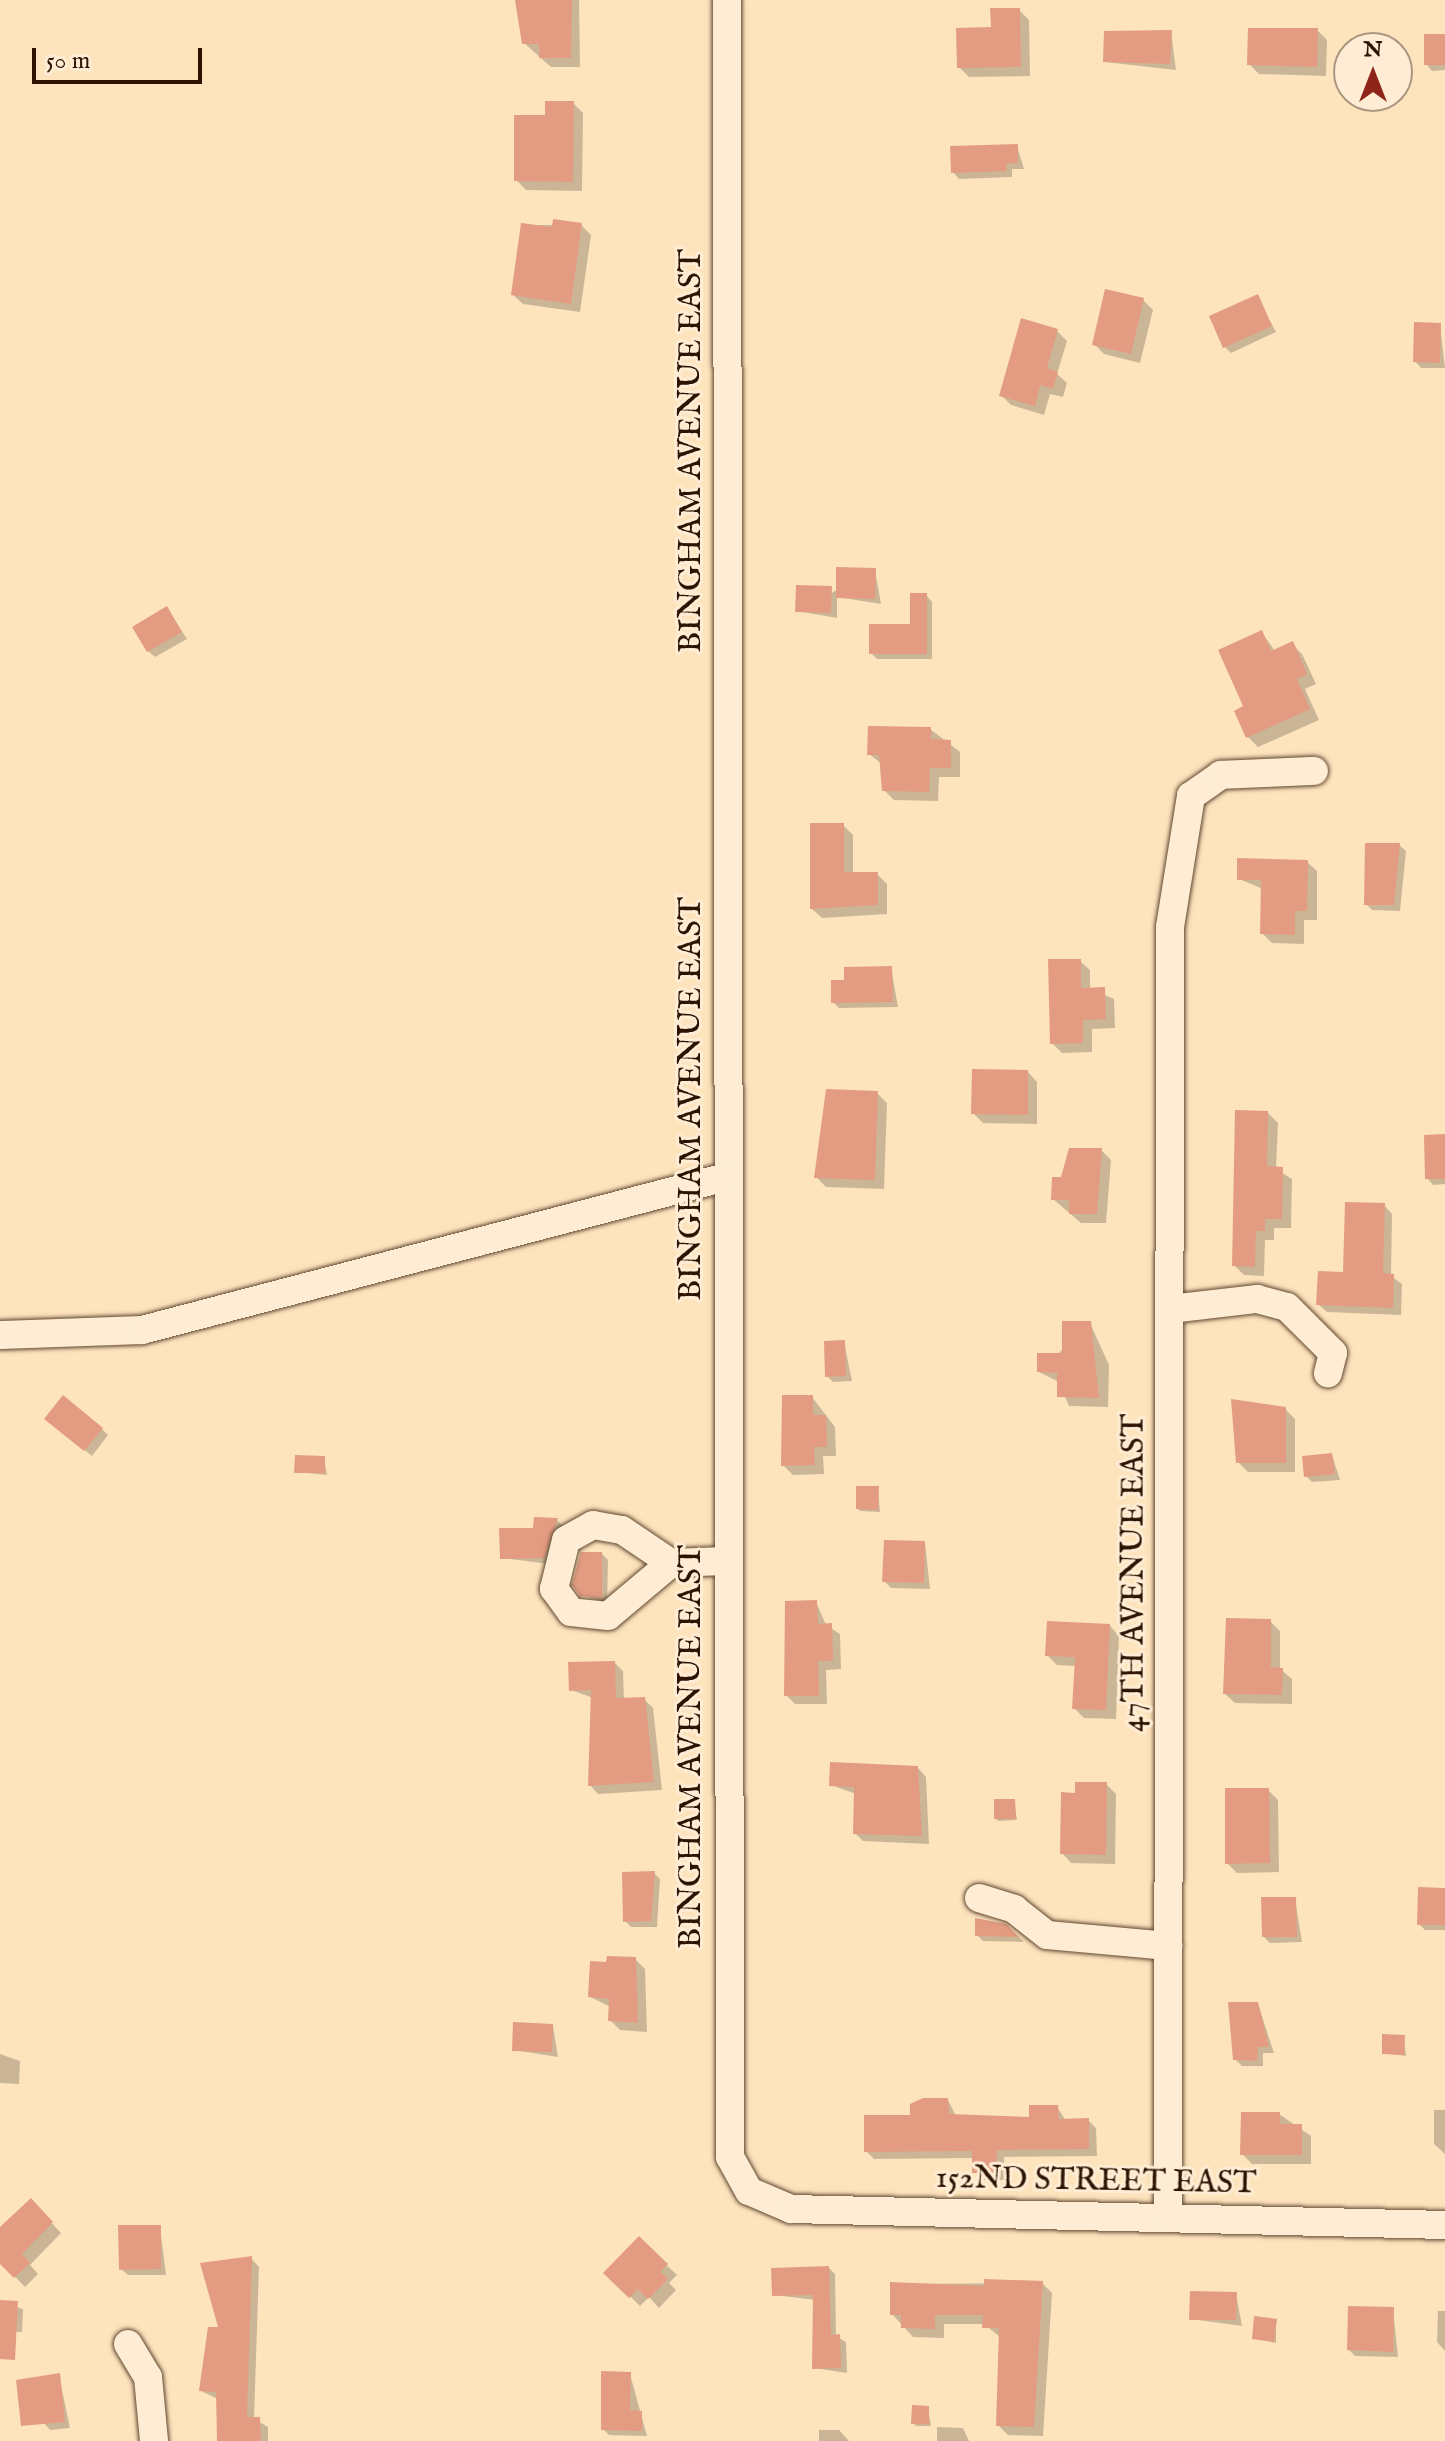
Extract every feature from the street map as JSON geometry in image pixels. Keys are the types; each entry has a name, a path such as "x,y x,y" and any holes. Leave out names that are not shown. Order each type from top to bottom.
{"street":[{"name":"BINGHAM AVENUE EAST","path":"727,0 725,2113 730,2157 749,2191"},
{"name":"47TH AVENUE EAST","path":"1168,2218 1170,927 1191,796 1221,775 1314,771"},
{"path":"0,1335 142,1330 726,1177"},
{"path":"1170,1309 1257,1299 1287,1307 1333,1353 1328,1373"},
{"path":"671,1563 726,1561"},
{"path":"979,1898 1014,1909 1047,1935 1169,1946"},
{"name":"152ND STREET EAST","path":"749,2191 791,2209 1445,2225"},
{"path":"128,2344 148,2377 154,2441"}],"building":[{"path":"515,0 572,0 571,58 539,58 539,44 522,44"},
{"path":"990,8 1020,8 1021,67 957,68 956,28 991,27"},
{"path":"1248,28 1318,28 1317,67 1247,65"},
{"path":"1172,30 1170,64 1103,62 1104,31"},
{"path":"1424,34 1445,34 1445,65 1424,65"},
{"path":"545,101 574,101 573,182 514,181 514,115 545,115"},
{"path":"1018,144 1018,163 1006,164 1007,171 951,173 950,146"},
{"path":"553,219 582,223 571,304 511,295 521,223 552,227"},
{"path":"1105,289 1144,298 1131,354 1092,345"},
{"path":"1258,294 1272,326 1223,348 1209,316"},
{"path":"1021,318 1058,329 1047,368 1058,372 1053,389 1040,385 1035,406 999,396"},
{"path":"1414,322 1441,323 1440,363 1413,362"},
{"path":"836,567 876,568 875,599 836,598"},
{"path":"796,585 832,586 831,613 795,612"},
{"path":"910,593 927,593 927,654 869,654 869,624 910,624"},
{"path":"167,606 182,632 147,652 132,627"},
{"path":"1262,630 1271,651 1293,641 1307,674 1297,679 1310,709 1246,738 1234,711 1243,706 1218,650"},
{"path":"868,726 931,727 931,739 951,740 951,768 930,768 929,792 882,791 879,755 867,755"},
{"path":"810,823 844,823 844,872 878,872 878,905 810,909"},
{"path":"1365,843 1400,843 1394,905 1364,905"},
{"path":"1237,858 1308,860 1307,911 1295,911 1295,935 1260,934 1261,880 1237,880"},
{"path":"1048,959 1081,959 1081,988 1105,987 1106,1019 1083,1020 1083,1043 1050,1044"},
{"path":"892,966 893,1002 831,1003 831,980 844,980 844,967"},
{"path":"972,1069 1028,1070 1028,1115 971,1114"},
{"path":"826,1089 878,1091 875,1180 814,1178"},
{"path":"1235,1110 1268,1111 1267,1166 1283,1167 1282,1219 1265,1219 1265,1231 1256,1231 1255,1267 1232,1266"},
{"path":"1445,1134 1445,1179 1425,1179 1424,1135"},
{"path":"1069,1148 1102,1148 1097,1214 1069,1214 1069,1200 1051,1200 1052,1177 1061,1177"},
{"path":"1345,1202 1385,1203 1383,1273 1394,1274 1393,1308 1316,1305 1318,1271 1343,1272"},
{"path":"1062,1321 1091,1321 1099,1398 1057,1397 1057,1373 1037,1372 1037,1353 1062,1353"},
{"path":"845,1340 846,1376 825,1377 824,1341"},
{"path":"63,1395 103,1428 84,1451 44,1419"},
{"path":"782,1395 813,1395 813,1415 826,1415 827,1447 814,1447 815,1465 781,1466"},
{"path":"1231,1399 1286,1407 1286,1463 1236,1463"},
{"path":"1332,1453 1335,1474 1304,1477 1302,1456"},
{"path":"295,1455 325,1456 325,1473 294,1473"},
{"path":"856,1486 879,1486 878,1510 856,1509"},
{"path":"534,1517 558,1518 544,1558 500,1559 499,1528 533,1528"},
{"path":"884,1540 925,1541 924,1583 882,1582"},
{"path":"581,1552 602,1552 602,1598 580,1596 572,1585"},
{"path":"817,1600 818,1624 832,1623 833,1661 818,1661 819,1696 784,1696 785,1601"},
{"path":"1226,1618 1271,1619 1271,1667 1283,1668 1282,1695 1223,1694"},
{"path":"1047,1621 1110,1624 1106,1710 1072,1709 1075,1657 1045,1656"},
{"path":"615,1661 616,1698 645,1697 654,1782 588,1786 591,1690 569,1691 568,1662"},
{"path":"830,1762 918,1766 922,1836 853,1834 854,1787 829,1786"},
{"path":"1075,1782 1107,1782 1106,1855 1060,1854 1061,1792 1075,1793"},
{"path":"1225,1788 1269,1788 1270,1863 1225,1864"},
{"path":"994,1799 1015,1799 1016,1819 994,1819"},
{"path":"655,1871 651,1921 623,1922 622,1872"},
{"path":"1418,1887 1445,1888 1445,1925 1417,1925"},
{"path":"1261,1897 1296,1897 1297,1937 1262,1937"},
{"path":"975,1918 1006,1924 1019,1937 975,1936"},
{"path":"607,1956 636,1957 638,2023 608,2021 609,1999 588,1997 590,1961 606,1962"},
{"path":"1228,2002 1258,2002 1269,2047 1258,2047 1257,2061 1233,2060"},
{"path":"513,2022 553,2024 552,2052 512,2051"},
{"path":"1382,2034 1405,2035 1404,2055 1382,2054"},
{"path":"923,2098 948,2098 949,2114 1029,2117 1029,2105 1058,2105 1059,2119 1089,2118 1089,2149 997,2150 997,2173 972,2173 972,2151 864,2152 864,2115 910,2115 910,2104"},
{"path":"1241,2112 1280,2112 1280,2124 1302,2124 1302,2155 1240,2155"},
{"path":"31,2198 53,2222 22,2254 30,2263 14,2278 0,2264 0,2227"},
{"path":"118,2225 161,2225 161,2269 119,2270"},
{"path":"639,2236 668,2264 660,2272 668,2279 648,2299 638,2289 629,2298 603,2273"},
{"path":"252,2256 247,2417 260,2417 261,2441 217,2441 216,2392 199,2391 208,2327 218,2327 200,2263"},
{"path":"829,2266 831,2335 840,2334 841,2368 812,2369 813,2295 772,2296 771,2268"},
{"path":"984,2279 1043,2281 1034,2427 996,2426 999,2328 982,2328 983,2315 935,2315 935,2329 901,2328 901,2315 890,2315 890,2282 984,2286"},
{"path":"1190,2291 1237,2292 1236,2320 1189,2320"},
{"path":"0,2300 18,2301 15,2360 0,2359"},
{"path":"1348,2306 1394,2307 1393,2352 1347,2350"},
{"path":"1254,2316 1277,2319 1274,2342 1252,2339"},
{"path":"601,2371 631,2372 630,2410 642,2411 642,2431 601,2430"},
{"path":"60,2373 65,2422 21,2426 16,2380"},
{"path":"912,2405 929,2406 929,2424 911,2424"}]}
